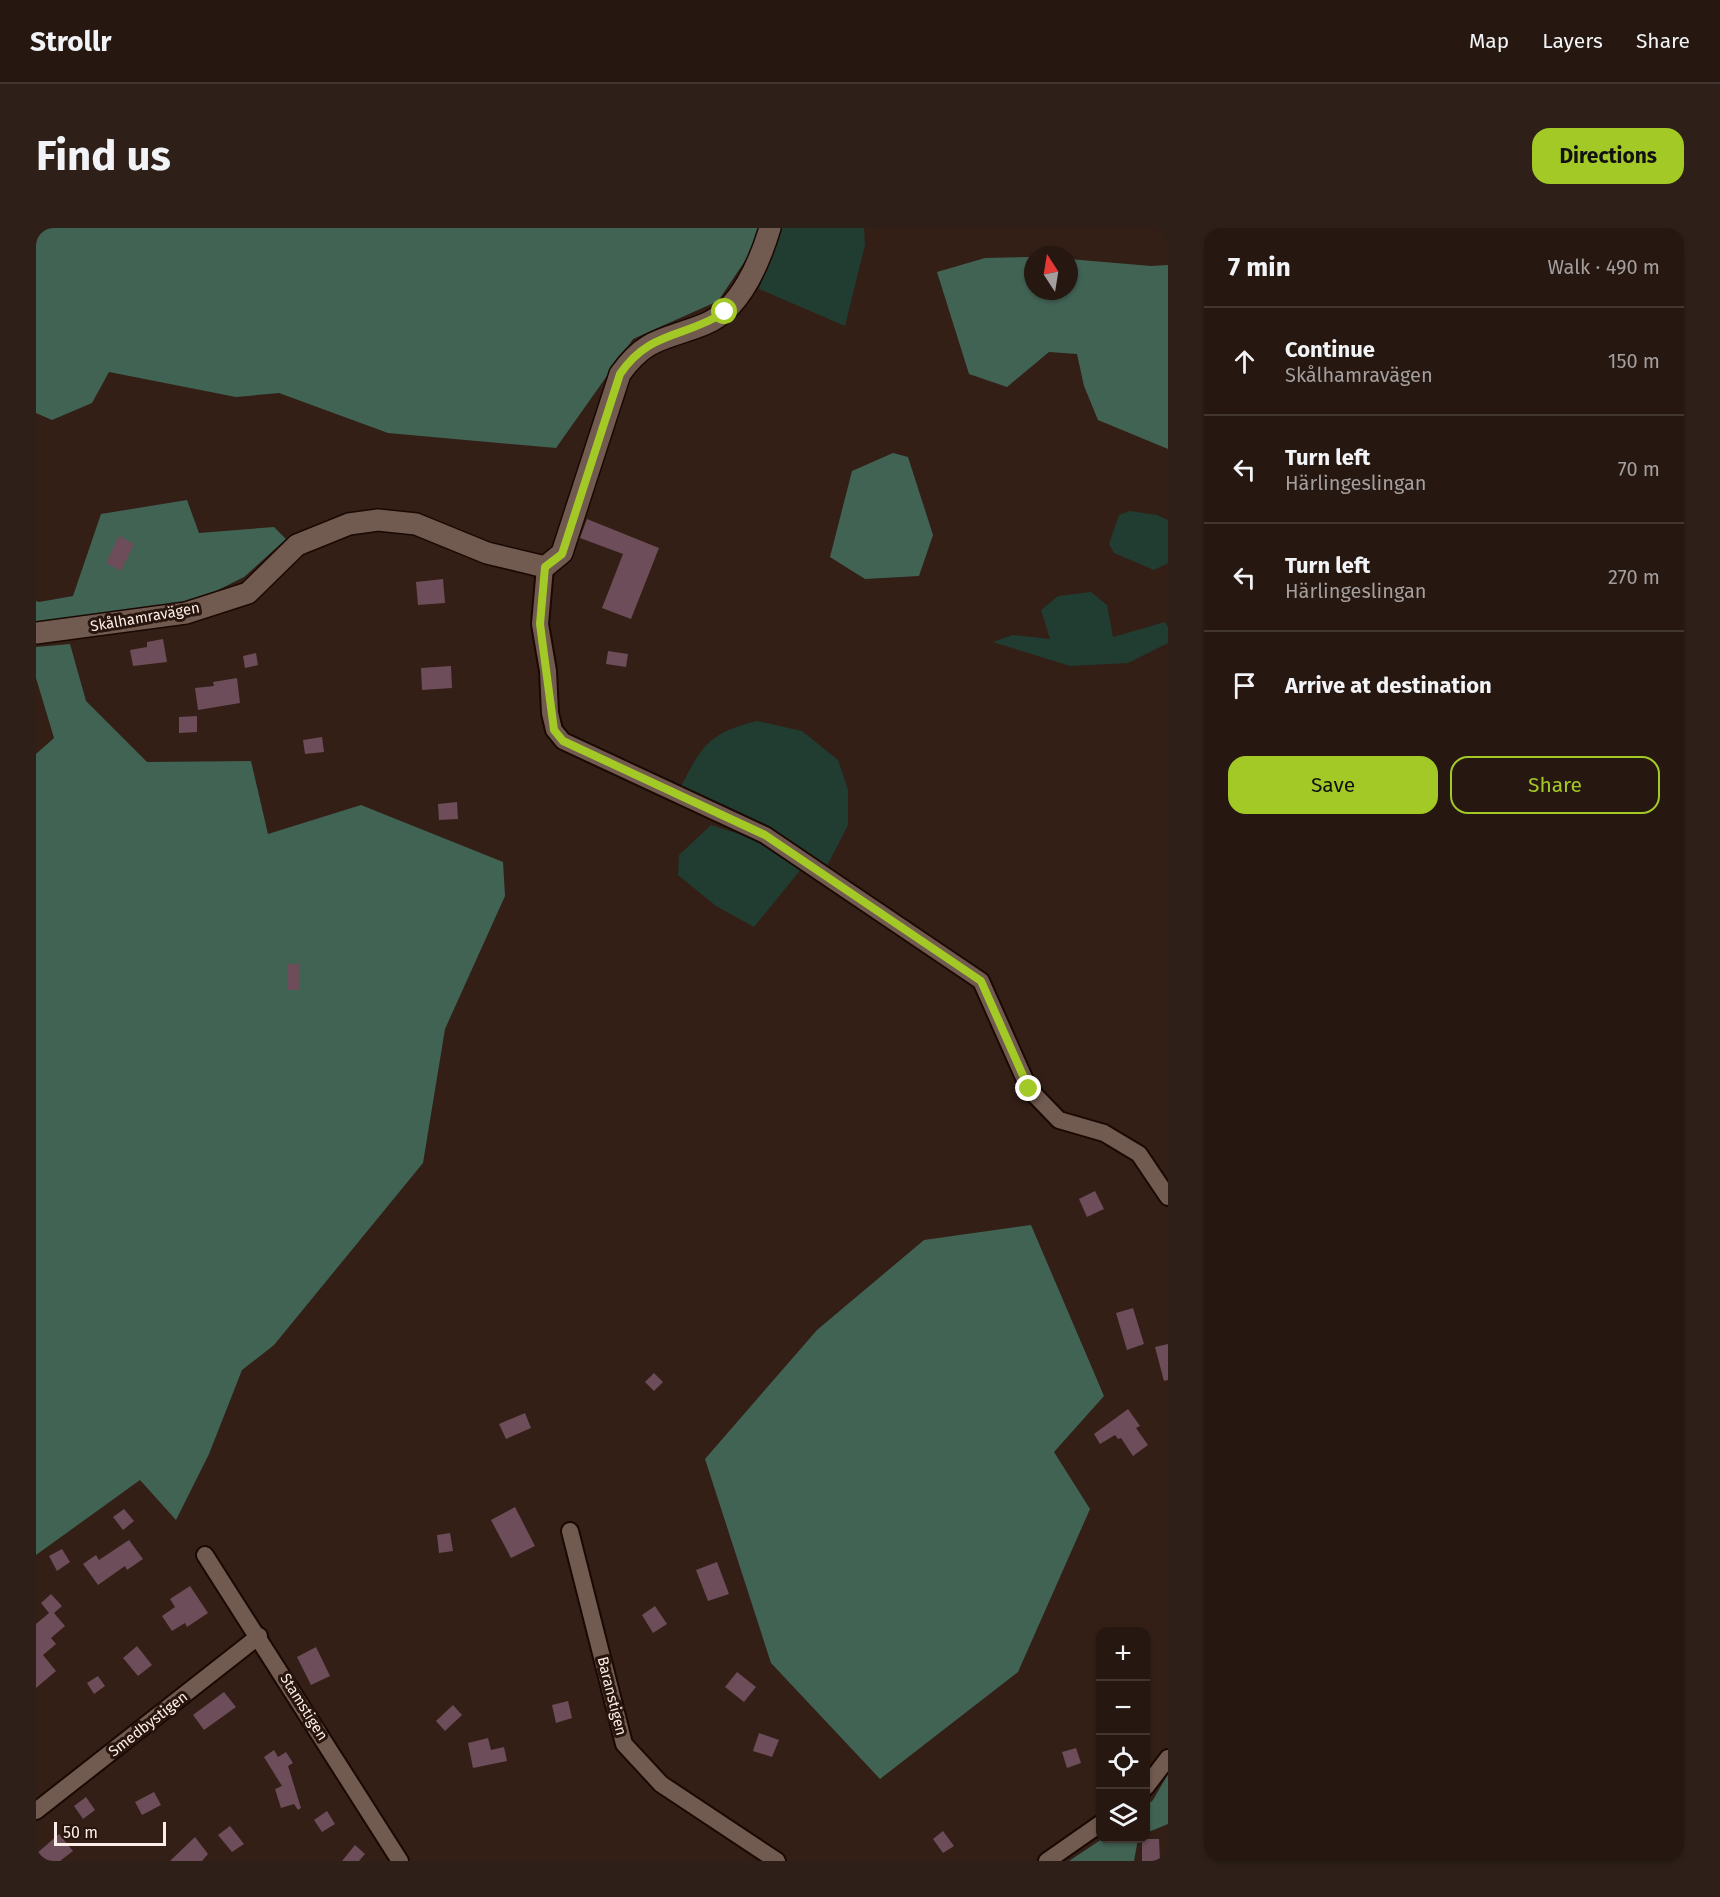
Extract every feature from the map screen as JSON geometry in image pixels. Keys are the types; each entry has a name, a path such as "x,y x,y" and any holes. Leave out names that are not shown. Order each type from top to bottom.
{"street":[{"path":"770,228 761,257 725,312 706,324 660,338 633,355 620,374 562,554 545,567 540,624 554,730 563,741 765,835 981,981 1029,1089 1059,1120 1104,1132 1139,1154 1168,1197"},
{"name":"Skålhamravägen","path":"36,633 186,613 248,593 297,545 349,524 378,520 416,524 487,553 545,567"},
{"name":"Baranstigen","path":"570,1531 624,1744 661,1784 777,1861"},
{"name":"Stamstigen","path":"205,1555 259,1636 400,1861"},
{"name":"Smedbystigen","path":"36,1811 259,1636"},
{"path":"1150,1782 1168,1758"},
{"path":"1047,1861 1096,1827"}],"green space":[{"path":"36,228 760,228 751,252 718,301 633,339 556,448 388,433 279,393 236,397 109,372 92,403 52,420 36,413"},
{"path":"779,228 864,228 865,245 845,326 759,289"},
{"path":"1024,257 1024,300 1078,300 1078,260 1151,266 1168,265 1168,449 1098,420 1084,386 1077,354 1049,352 1007,387 969,374 937,272 985,258"},
{"path":"893,453 908,457 933,535 919,576 865,579 830,557 852,471"},
{"path":"187,500 199,533 274,527 286,539 244,577 184,607 36,625 36,601 73,596 101,514"},
{"path":"1130,511 1157,515 1168,520 1168,563 1154,570 1114,553 1109,544 1119,515"},
{"path":"1091,592 1107,605 1113,637 1165,622 1168,627 1168,643 1128,663 1070,666 993,642 1013,635 1050,639 1041,610 1058,596"},
{"path":"70,644 86,701 147,762 251,761 268,834 361,805 503,862 505,896 445,1029 423,1163 274,1345 242,1370 209,1454 176,1520 140,1480 36,1555 36,754 54,738 36,678 36,647"},
{"path":"757,721 802,731 838,760 848,790 848,825 827,866 767,830 678,792 707,744 726,731"},
{"path":"711,825 758,840 802,868 754,927 716,906 678,875 679,855"},
{"path":"1031,1225 1104,1396 1054,1452 1090,1509 1018,1672 880,1779 771,1663 705,1459 817,1330 924,1240"},
{"path":"1168,1774 1168,1824 1150,1831 1150,1803"},
{"path":"1096,1843 1137,1843 1134,1861 1069,1861"}],"building":[{"path":"587,519 659,548 631,619 602,608 623,554 580,538"},
{"path":"119,536 134,544 121,571 106,563"},
{"path":"443,579 445,603 418,605 416,582"},
{"path":"163,639 167,662 133,666 130,650 147,647 147,642"},
{"path":"608,651 628,654 626,667 606,664"},
{"path":"256,653 258,665 245,668 243,656"},
{"path":"451,666 452,688 422,690 421,668"},
{"path":"237,678 240,703 198,710 195,688 214,686 213,682"},
{"path":"197,716 197,732 179,733 179,717"},
{"path":"322,737 324,752 305,754 303,740"},
{"path":"457,802 458,819 439,820 438,804"},
{"path":"287,964 299,964 299,990 287,990"},
{"path":"1095,1191 1104,1209 1087,1217 1079,1199"},
{"path":"1133,1308 1144,1344 1127,1350 1116,1313"},
{"path":"1168,1344 1168,1380 1164,1381 1155,1347"},
{"path":"654,1373 663,1382 654,1391 645,1382"},
{"path":"1128,1409 1140,1426 1136,1428 1148,1445 1133,1456 1121,1438 1118,1439 1115,1435 1100,1444 1094,1434"},
{"path":"525,1413 531,1428 506,1439 499,1424"},
{"path":"515,1507 535,1546 511,1558 491,1520"},
{"path":"124,1509 134,1521 123,1530 113,1517"},
{"path":"450,1533 453,1551 439,1553 437,1535"},
{"path":"129,1540 143,1559 127,1570 125,1566 98,1585 83,1564 96,1555 99,1560"},
{"path":"62,1549 70,1562 57,1571 49,1556"},
{"path":"717,1562 729,1594 708,1601 696,1570"},
{"path":"190,1586 208,1613 187,1627 185,1623 172,1631 162,1616 175,1607 170,1599"},
{"path":"51,1594 62,1606 54,1613 65,1626 51,1638 56,1644 43,1655 56,1671 36,1688 36,1624 49,1613 41,1603"},
{"path":"655,1606 667,1624 653,1633 642,1615"},
{"path":"137,1646 152,1665 138,1676 123,1658"},
{"path":"316,1647 330,1676 311,1685 297,1657"},
{"path":"737,1672 756,1687 744,1702 725,1687"},
{"path":"98,1676 105,1686 94,1694 87,1683"},
{"path":"224,1692 236,1707 204,1730 193,1715"},
{"path":"568,1701 572,1718 556,1723 552,1705"},
{"path":"453,1705 462,1715 445,1731 436,1721"},
{"path":"759,1733 779,1740 772,1757 753,1751"},
{"path":"488,1738 491,1750 504,1747 507,1761 473,1768 468,1743"},
{"path":"1076,1748 1081,1763 1067,1768 1062,1752"},
{"path":"274,1750 278,1757 286,1752 293,1763 288,1766 301,1808 298,1810 294,1804 281,1808 275,1789 282,1786 264,1757"},
{"path":"154,1792 161,1805 142,1815 135,1802"},
{"path":"86,1797 95,1810 83,1819 74,1806"},
{"path":"327,1811 335,1824 322,1832 314,1820"},
{"path":"230,1826 244,1844 232,1852 218,1835"},
{"path":"943,1831 954,1846 943,1853 933,1839"},
{"path":"59,1834 73,1851 60,1861 40,1861 36,1854"},
{"path":"195,1837 208,1854 202,1861 170,1861"},
{"path":"1150,1839 1159,1839 1160,1861 1142,1861 1142,1843 1150,1843"},
{"path":"355,1845 365,1854 359,1861 342,1861"}],"route":[{"path":"725,312 706,324 660,338 633,355 620,374 562,554 545,567 540,624 554,730 563,741 765,835 981,981 1029,1089"}]}
